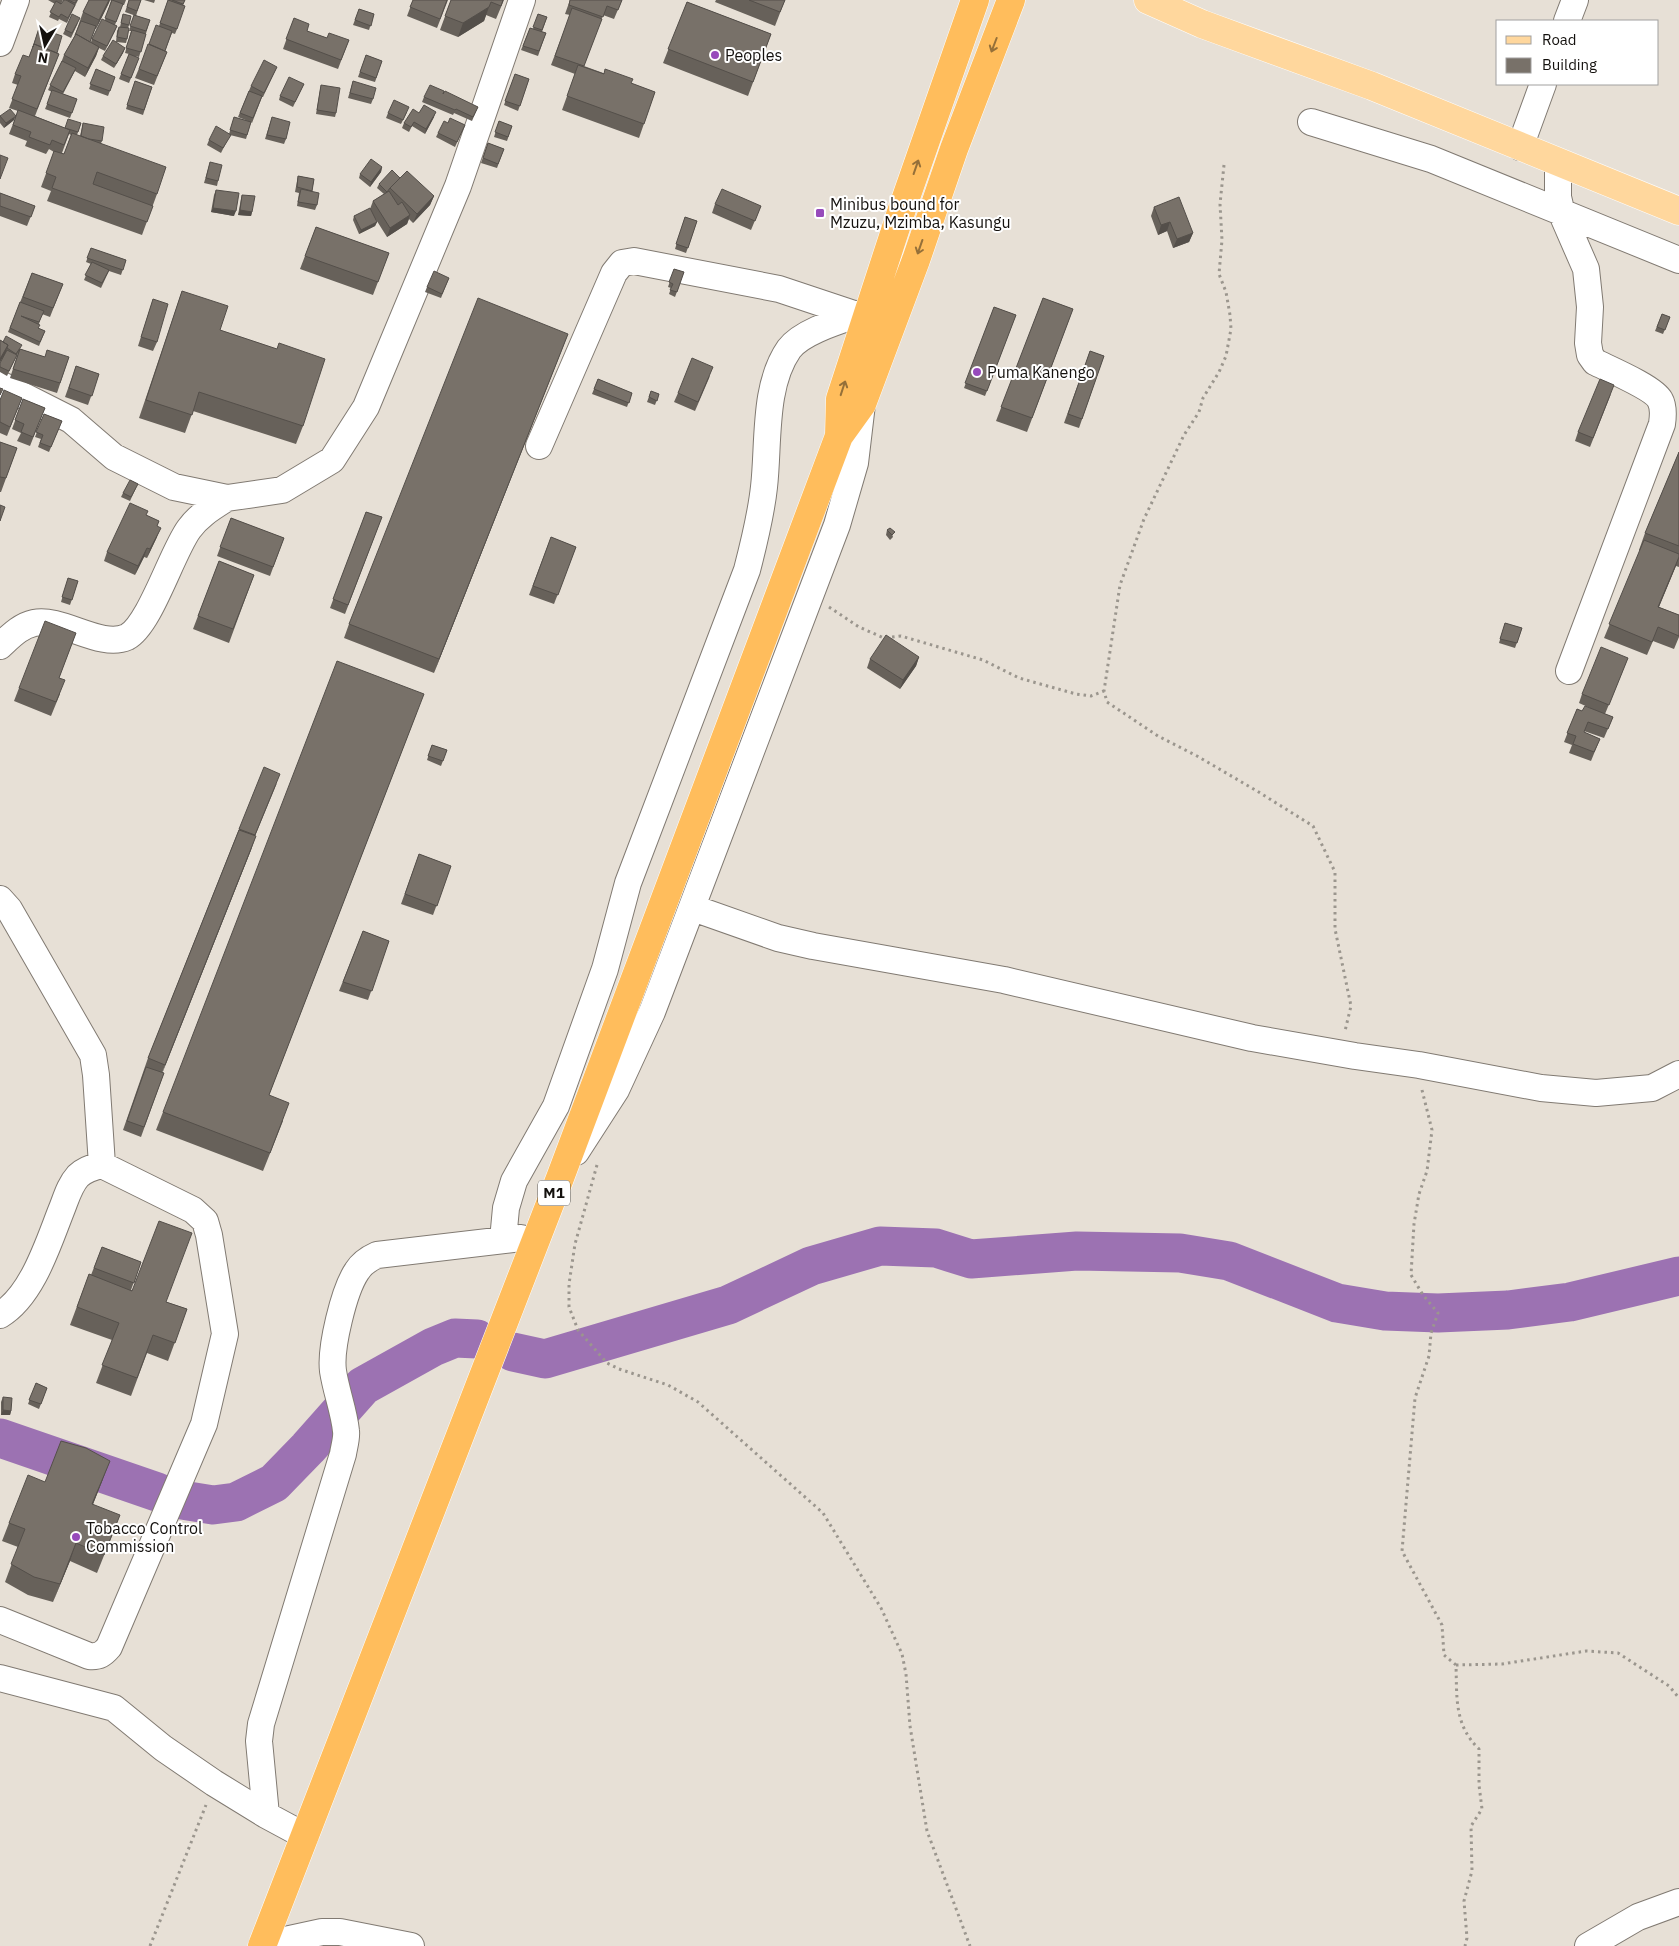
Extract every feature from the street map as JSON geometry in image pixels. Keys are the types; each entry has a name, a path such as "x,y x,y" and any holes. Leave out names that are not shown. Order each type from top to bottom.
{"highway":[{"name":"M1","path":"839,436 840,400 862,313 902,209 975,0"},
{"name":"M1","path":"262,1946 538,1236 839,436 862,404 916,260 954,149 1011,0"}],"main road":[{"path":"1148,0 1202,24 1372,86 1679,211"}],"street":[{"path":"2,32 16,0"},
{"path":"0,384 71,420 114,457 174,487 227,498 282,490 332,460 366,407 458,186 522,0"},
{"path":"1567,20 1575,0"},
{"path":"1520,147 1543,85"},
{"path":"1311,122 1431,159 1562,214 1679,260"},
{"path":"1558,163 1558,198 1562,214 1586,269 1590,307 1588,343 1590,355 1595,362 1653,392 1660,401 1663,413 1662,424 1569,671"},
{"path":"539,446 614,273 622,263 634,261 779,289 862,313"},
{"path":"504,1240 506,1208 514,1181 556,1106 604,969 628,883 747,570 756,538 764,487 772,394 780,368 790,348 807,334 862,313"},
{"path":"560,1178 616,1090 652,1012 693,908 837,525 855,463 862,404"},
{"path":"0,646 18,629 35,622 56,624 105,640 126,637 140,625 189,529 204,512 227,498"},
{"path":"0,899 9,909 93,1056 102,1165"},
{"path":"693,908 778,938 804,944 1004,980 1252,1038 1339,1054 1419,1065 1541,1088 1596,1093 1652,1088 1679,1074"},
{"path":"0,1315 20,1296 34,1275 75,1181 78,1176 90,1168 102,1165 193,1210 205,1221 225,1334 223,1343 204,1424 109,1647 104,1653 89,1656 0,1620"},
{"path":"266,1815 259,1741 261,1724 344,1447 346,1433 343,1410 333,1370 332,1348 347,1294 356,1272 365,1261 377,1255 538,1236"},
{"path":"0,1678 114,1708 162,1748 214,1783 305,1836"},
{"path":"1588,1946 1638,1917 1679,1902"},
{"path":"262,1946 322,1932 340,1932 411,1946"}],"path":[{"path":"1224,165 1220,204 1222,240 1219,274 1226,292 1230,315 1231,329 1226,356 1204,398 1199,412 1184,435 1144,520 1120,585 1104,691 1107,702 1158,736 1205,761 1313,826 1335,872 1335,929 1351,1006 1339,1054"},
{"path":"811,594 859,627 884,638 901,636 983,660 1019,678 1076,694 1091,696 1104,691"},
{"path":"1419,1065 1422,1093 1432,1130 1427,1171 1419,1194 1414,1224 1411,1275 1423,1295 1438,1313 1431,1333 1429,1356 1415,1398 1402,1551 1442,1625 1444,1654 1456,1665 1502,1664 1586,1651 1618,1653 1669,1686 1679,1698"},
{"path":"597,1164 575,1244 569,1284 569,1307 578,1330 607,1363 619,1369 668,1385 698,1402 823,1514 881,1608 902,1654 906,1674 910,1726 927,1831 970,1946"},
{"path":"1456,1665 1457,1709 1469,1739 1479,1749 1479,1784 1482,1809 1471,1826 1472,1871 1464,1901 1467,1938 1465,1946"},
{"path":"150,1946 214,1783"}],"building":[{"path":"64,0 75,5 68,18 61,14 59,17 50,12 56,1 61,4"},
{"path":"89,0 109,0 99,20 83,12"},
{"path":"112,0 123,4 116,22 105,18"},
{"path":"129,0 141,0 137,11 127,7"},
{"path":"168,0 185,6 177,29 160,23"},
{"path":"172,0 185,0 183,4"},
{"path":"413,0 447,0 440,19 410,7"},
{"path":"451,0 503,0 501,6 491,2 489,7 463,23 445,16"},
{"path":"570,0 622,0 618,10 607,6 603,17 569,5"},
{"path":"749,0 785,0 780,12"},
{"name":"Peoples","path":"687,2 771,34 753,82 668,49"},
{"path":"572,8 602,19 584,66 555,56"},
{"path":"359,9 374,14 371,26 355,20"},
{"path":"72,14 80,18 72,33 65,30"},
{"path":"123,14 131,16 129,25 121,23"},
{"path":"538,14 547,17 542,30 533,27"},
{"path":"134,15 150,20 146,31 130,26"},
{"path":"294,18 309,24 307,31 327,38 329,33 349,40 341,60 286,39"},
{"path":"102,19 117,26 107,46 92,39"},
{"path":"81,21 96,26 90,42 75,35"},
{"path":"156,25 172,31 165,51 149,44"},
{"path":"119,27 129,28 127,39 117,37"},
{"path":"39,28 62,36 57,53 34,44 33,47"},
{"path":"530,28 546,33 539,51 523,46"},
{"path":"132,30 146,34 141,52 126,48"},
{"path":"76,34 99,47 88,68 64,55"},
{"path":"113,40 125,48 116,64 103,56"},
{"path":"34,44 59,54 37,109 12,99 21,76 15,74 23,55 29,57"},
{"path":"148,44 167,52 157,76 139,69"},
{"path":"129,54 139,58 131,78 121,74"},
{"path":"366,55 382,61 376,78 360,72"},
{"path":"264,60 277,67 264,93 251,86"},
{"path":"62,61 76,68 63,92 50,85"},
{"path":"578,65 604,74 605,69 633,79 631,83 655,92 644,124 567,96"},
{"path":"96,69 115,77 110,91 90,84"},
{"path":"515,74 529,79 520,106 505,101"},
{"path":"289,77 304,84 295,102 280,96"},
{"path":"135,81 152,87 144,110 127,105"},
{"path":"353,81 376,88 373,99 350,93"},
{"path":"321,85 340,88 336,113 317,110"},
{"path":"430,85 444,91 443,94 445,91 478,107 473,117 424,97"},
{"path":"52,90 77,99 72,113 47,104"},
{"path":"249,91 262,96 253,118 240,113"},
{"path":"394,100 409,107 403,120 388,113"},
{"path":"424,105 436,112 426,129 414,122 411,127 404,123 413,109 419,113"},
{"path":"10,109 16,116 6,123 0,116"},
{"path":"18,110 70,130 64,145 52,140 50,145 29,137 31,132 13,125"},
{"path":"234,117 251,122 247,135 230,130"},
{"path":"272,117 290,122 286,139 267,135"},
{"path":"450,118 465,125 457,142 438,133 444,121 448,123"},
{"path":"68,119 81,123 78,132 65,128"},
{"path":"499,121 512,126 508,137 495,132"},
{"path":"83,123 104,127 102,141 81,136"},
{"path":"216,126 231,135 223,148 209,140"},
{"path":"72,133 166,167 157,194 97,172 93,184 153,206 147,222 52,188 56,177 46,173 54,151 64,154"},
{"path":"488,143 504,149 498,164 483,158"},
{"path":"0,155 8,158 0,179"},
{"path":"371,159 382,167 371,182 360,174"},
{"path":"210,162 222,165 218,181 206,178"},
{"path":"392,170 400,178 387,192 379,184"},
{"path":"407,171 434,196 417,214 390,188"},
{"path":"298,176 314,179 312,191 297,187"},
{"path":"301,189 319,193 317,205 298,202"},
{"path":"722,189 761,206 755,221 715,204"},
{"path":"216,190 239,193 236,211 213,208"},
{"path":"389,191 398,205 402,202 410,215 390,228 373,201"},
{"path":"0,193 35,206 31,217 0,206"},
{"path":"242,195 255,196 252,212 240,210"},
{"path":"1179,197 1193,233 1177,239 1170,222 1161,225 1154,207"},
{"path":"370,208 377,222 361,230 354,216"},
{"path":"685,217 697,221 688,248 676,244"},
{"path":"316,227 389,253 378,282 305,256"},
{"path":"91,248 126,260 123,270 87,258"},
{"path":"92,262 109,270 102,283 85,275"},
{"path":"674,269 684,272 677,292 670,290 673,284 669,282"},
{"path":"434,271 449,278 442,294 427,287"},
{"path":"32,273 63,284 53,308 23,297"},
{"path":"182,291 228,306 220,330 277,349 279,343 325,359 303,426 199,392 192,415 146,400"},
{"path":"478,298 568,334 439,659 349,624"},
{"path":"1043,298 1073,309 1032,418 1001,407"},
{"path":"153,299 168,304 157,342 141,337"},
{"path":"20,302 44,311 39,322 21,316 40,325 38,328 45,331 40,342 10,328"},
{"path":"994,307 1016,315 987,391 965,383"},
{"path":"1662,314 1670,317 1665,330 1657,327"},
{"path":"6,336 22,345 16,354 7,348 8,345 3,342"},
{"path":"0,340 8,345 0,359"},
{"path":"20,349 45,357 47,350 69,357 60,383 13,369"},
{"path":"7,350 17,355 9,371 0,367 0,363"},
{"path":"1090,351 1104,356 1082,419 1068,414"},
{"path":"692,358 713,367 698,402 678,393"},
{"path":"76,366 99,374 92,396 69,388"},
{"path":"598,379 632,393 629,403 594,389"},
{"path":"1600,379 1614,385 1593,438 1578,432"},
{"path":"4,390 22,398 10,427 0,422 0,400"},
{"path":"651,391 659,394 657,401 649,397"},
{"path":"23,399 45,408 33,437 21,432 24,424 15,420"},
{"path":"44,414 62,421 51,447 40,443 43,435 36,432"},
{"path":"0,442 17,448 6,478 0,477"},
{"path":"1679,452 1679,546 1645,533"},
{"path":"130,480 138,484 131,497 123,493"},
{"path":"130,503 148,511 146,515 159,521 157,526 161,528 150,549 147,548 138,566 107,552"},
{"path":"0,505 5,507 0,521"},
{"path":"366,512 382,517 348,605 333,599"},
{"path":"231,518 284,538 273,567 220,547"},
{"path":"890,528 895,532 892,535 887,530"},
{"path":"551,537 576,547 558,595 533,586"},
{"path":"1644,540 1679,554 1658,607 1679,615 1679,636 1658,627 1652,642 1609,624"},
{"path":"219,561 254,575 233,629 198,616"},
{"path":"68,578 78,581 72,600 62,597"},
{"path":"45,621 76,633 59,678 65,680 56,702 19,688"},
{"path":"1505,623 1522,628 1517,643 1500,639"},
{"path":"886,635 919,657 903,680 870,659"},
{"path":"1601,647 1628,658 1609,705 1582,694"},
{"path":"337,661 424,694 269,1095 289,1103 270,1153 163,1112"},
{"path":"1585,706 1613,717 1608,729 1588,722 1584,732 1600,739 1594,752 1573,744 1576,736 1567,733 1577,709 1582,711"},
{"path":"432,745 447,750 443,761 428,756"},
{"path":"264,767 280,774 255,835 239,829"},
{"path":"239,830 256,836 165,1065 148,1058"},
{"path":"419,854 451,866 437,906 405,894"},
{"path":"363,931 389,941 372,991 343,982"},
{"path":"146,1067 164,1073 144,1127 127,1121"},
{"path":"159,1221 192,1233 166,1302 187,1309 175,1343 153,1335 137,1378 102,1365 119,1323 77,1307 89,1274 132,1291"},
{"path":"102,1247 141,1262 134,1283 94,1268"},
{"path":"36,1383 47,1388 41,1404 29,1400"},
{"path":"3,1397 12,1398 11,1411 3,1410"},
{"path":"61,1441 86,1448 110,1461 92,1504 120,1515 104,1555 76,1543 60,1584 34,1577 11,1564 25,1529 9,1523 28,1475 45,1482"}],"waterway":[{"path":"513,1352 545,1359 728,1305 811,1266 880,1246 936,1248 971,1259 1077,1251 1180,1253 1229,1261 1337,1303 1385,1311 1438,1313 1508,1310 1570,1302 1679,1276"},
{"path":"182,1500 213,1505 236,1502 274,1483 363,1386 433,1347 455,1338 477,1339"},
{"path":"0,1438 157,1492"}],"place":[{"name":"Peoples","path":"715,55"},
{"name":"Minibus bound for Mzuzu, Mzimba, Kasungu","path":"820,213"},
{"name":"Puma Kanengo","path":"977,372"},
{"name":"Tobacco Control Commission","path":"76,1537"}]}
